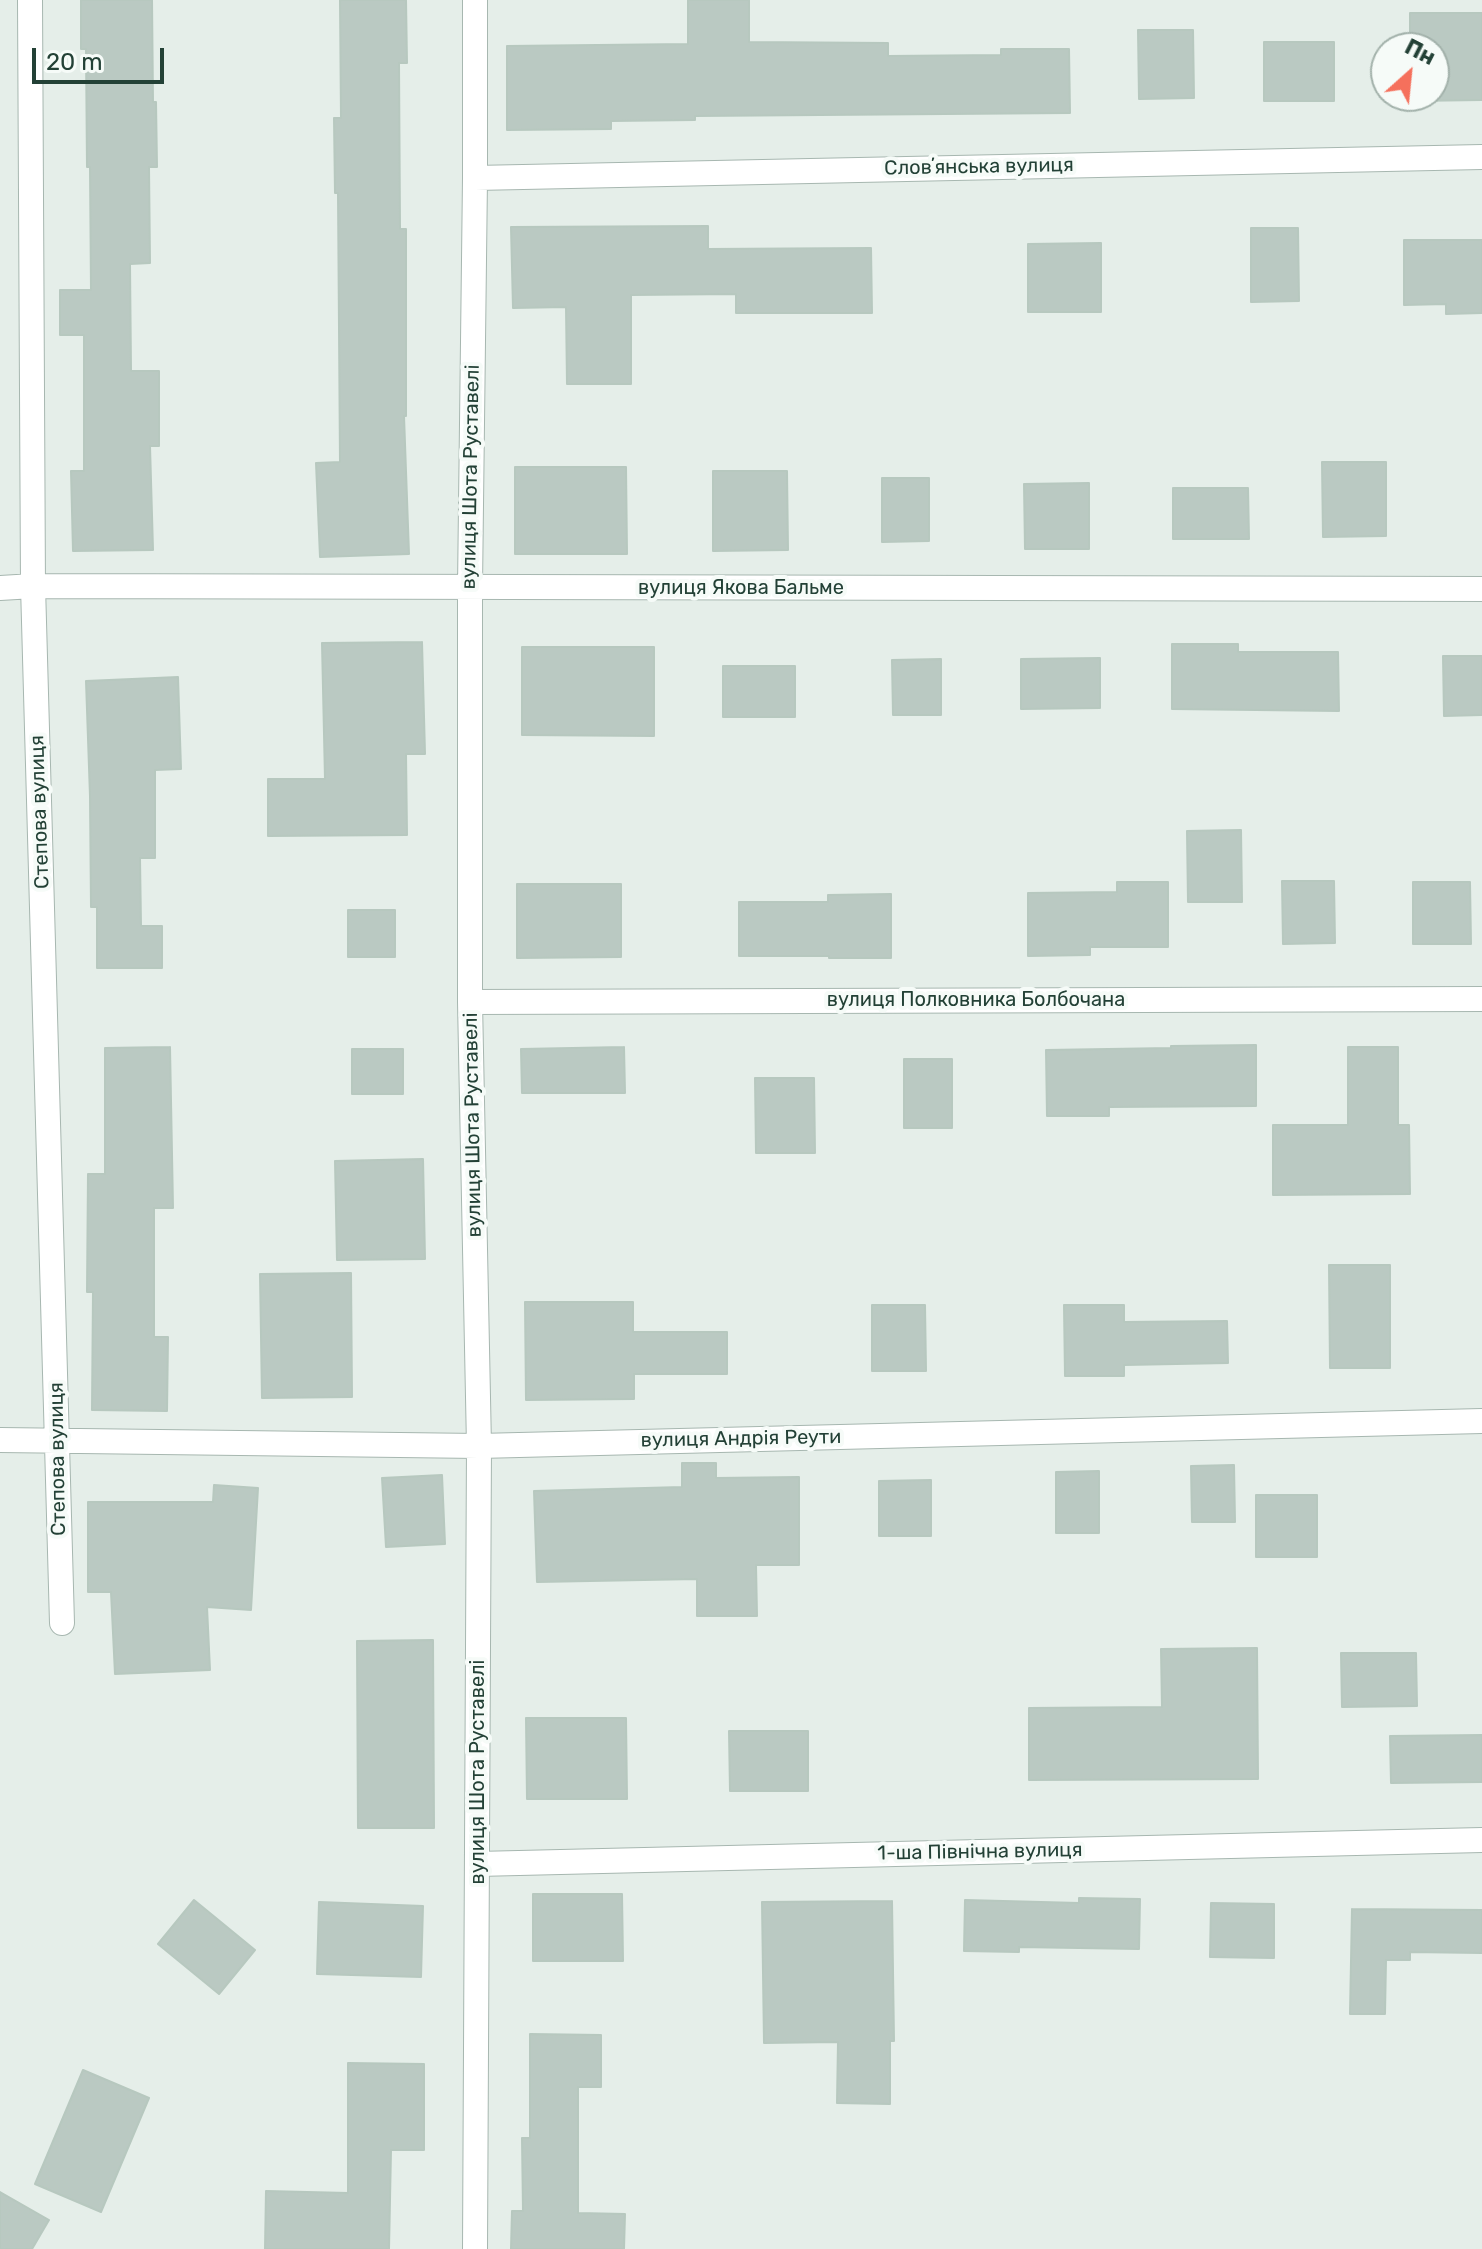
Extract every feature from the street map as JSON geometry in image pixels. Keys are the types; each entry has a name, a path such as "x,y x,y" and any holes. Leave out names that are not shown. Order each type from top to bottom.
{"street":[{"name":"Степова вулиця","path":"30,0 33,586 62,1623"},
{"name":"вулиця Шота Руставелі","path":"475,0 470,587 470,1002 479,1446 475,2249"},
{"name":"Словʼянська вулиця","path":"475,178 1482,157"},
{"name":"вулиця Якова Бальме","path":"0,588 1482,589"},
{"name":"вулиця Полковника Болбочана","path":"470,1002 1482,999"},
{"name":"вулиця Андрія Реути","path":"0,1440 479,1446 1482,1421"},
{"name":"1-ша Північна вулиця","path":"477,1864 1482,1840"}],"building":[{"path":"81,0 152,0 157,167 149,167 150,263 130,264 131,371 159,371 159,446 150,446 153,550 73,551 71,471 84,471 84,335 60,335 60,290 91,290 86,49 81,49"},
{"path":"340,0 406,0 407,63 399,63 400,229 406,229 404,416 409,554 320,557 316,463 340,462 338,193 335,193 334,118 341,118"},
{"path":"688,0 749,0 749,42 888,43 888,56 1001,55 1001,49 1069,49 1070,113 695,116 695,120 611,121 611,129 507,130 507,46 688,44"},
{"path":"1410,13 1482,13 1482,100 1450,100 1450,32 1410,32"},
{"path":"1138,30 1193,30 1194,98 1139,99"},
{"path":"1264,42 1334,42 1334,101 1264,101"},
{"path":"708,226 708,249 871,248 872,313 736,313 736,294 631,295 631,384 567,384 566,307 513,308 511,227"},
{"path":"1251,228 1298,228 1299,301 1251,302"},
{"path":"1404,240 1482,240 1482,313 1446,314 1446,304 1404,305"},
{"path":"1101,243 1101,312 1028,312 1028,244"},
{"path":"1322,462 1386,462 1386,536 1323,537"},
{"path":"515,467 626,467 627,554 515,554"},
{"path":"713,471 787,471 788,550 713,551"},
{"path":"882,478 929,478 929,541 882,542"},
{"path":"1089,483 1089,549 1025,549 1024,484"},
{"path":"1173,488 1248,488 1249,539 1173,539"},
{"path":"422,642 425,754 406,754 407,835 268,836 268,779 325,779 322,643"},
{"path":"1172,644 1238,644 1238,652 1338,652 1339,711 1172,709"},
{"path":"522,647 654,647 654,736 522,735"},
{"path":"1443,656 1482,656 1482,715 1444,716"},
{"path":"1100,658 1100,708 1021,709 1021,659"},
{"path":"941,659 941,715 893,715 892,660"},
{"path":"723,666 795,666 795,717 723,717"},
{"path":"178,677 181,769 155,770 155,858 140,858 141,926 162,926 162,968 97,968 97,907 91,907 86,681"},
{"path":"1241,830 1242,902 1188,902 1187,831"},
{"path":"1282,881 1334,881 1335,943 1283,944"},
{"path":"1117,882 1168,882 1168,947 1090,947 1090,955 1028,956 1028,893 1117,892"},
{"path":"1413,882 1470,882 1471,944 1413,944"},
{"path":"517,884 621,884 621,957 517,958"},
{"path":"891,894 891,958 739,956 739,902 828,902 828,895"},
{"path":"348,910 395,910 395,957 348,957"},
{"path":"1256,1045 1256,1106 1109,1107 1109,1116 1047,1116 1046,1050"},
{"path":"170,1047 173,1208 154,1208 154,1337 168,1337 167,1411 92,1410 93,1292 87,1292 88,1174 105,1174 105,1048"},
{"path":"624,1047 625,1093 522,1093 521,1049"},
{"path":"1348,1047 1398,1047 1398,1125 1409,1125 1410,1194 1273,1195 1273,1125 1348,1125"},
{"path":"352,1049 403,1049 403,1094 352,1094"},
{"path":"904,1059 952,1059 952,1128 904,1128"},
{"path":"755,1078 814,1078 815,1153 756,1153"},
{"path":"423,1159 425,1259 337,1260 335,1161"},
{"path":"1329,1265 1390,1265 1390,1368 1330,1368"},
{"path":"351,1273 352,1397 262,1398 260,1274"},
{"path":"525,1302 633,1302 633,1332 727,1332 727,1374 634,1374 634,1399 526,1400"},
{"path":"872,1305 925,1305 926,1371 872,1371"},
{"path":"1064,1305 1124,1305 1124,1322 1227,1321 1228,1363 1124,1365 1124,1376 1065,1376"},
{"path":"682,1463 716,1463 716,1478 799,1477 799,1565 756,1565 757,1616 697,1616 697,1579 537,1582 534,1491 682,1487"},
{"path":"1234,1465 1235,1522 1192,1522 1191,1466"},
{"path":"1099,1471 1099,1533 1056,1533 1056,1472"},
{"path":"442,1475 445,1544 386,1547 382,1478"},
{"path":"931,1480 931,1536 879,1536 879,1481"},
{"path":"214,1485 258,1488 251,1610 207,1607 210,1670 115,1674 111,1592 88,1592 88,1502 213,1502"},
{"path":"1256,1495 1317,1495 1317,1557 1256,1557"},
{"path":"433,1640 434,1828 358,1828 357,1641"},
{"path":"1257,1648 1258,1779 1029,1780 1029,1708 1162,1707 1161,1649"},
{"path":"1341,1653 1416,1653 1417,1706 1342,1707"},
{"path":"526,1718 626,1718 627,1799 527,1799"},
{"path":"729,1731 808,1731 808,1791 730,1791"},
{"path":"1482,1735 1482,1782 1391,1783 1390,1736"},
{"path":"533,1894 622,1894 623,1961 533,1961"},
{"path":"1079,1898 1140,1899 1139,1949 1019,1947 1019,1952 964,1951 965,1900 1079,1903"},
{"path":"194,1900 255,1950 219,1994 158,1944"},
{"path":"892,1901 894,2041 890,2041 890,2104 837,2103 838,2042 764,2043 762,1902"},
{"path":"319,1902 423,1906 421,1977 317,1974"},
{"path":"1211,1903 1274,1904 1274,1958 1210,1957"},
{"path":"1352,1909 1482,1910 1482,1953 1410,1952 1410,1960 1386,1960 1385,2014 1350,2014"},
{"path":"530,2034 601,2035 601,2087 578,2087 578,2213 625,2214 624,2249 511,2249 512,2211 523,2211 522,2138 530,2138"},
{"path":"348,2063 424,2064 424,2150 391,2150 389,2249 265,2249 266,2191 348,2193"},
{"path":"83,2070 149,2098 101,2212 35,2184"},
{"path":"0,2192 49,2220 32,2249 0,2249"}]}
